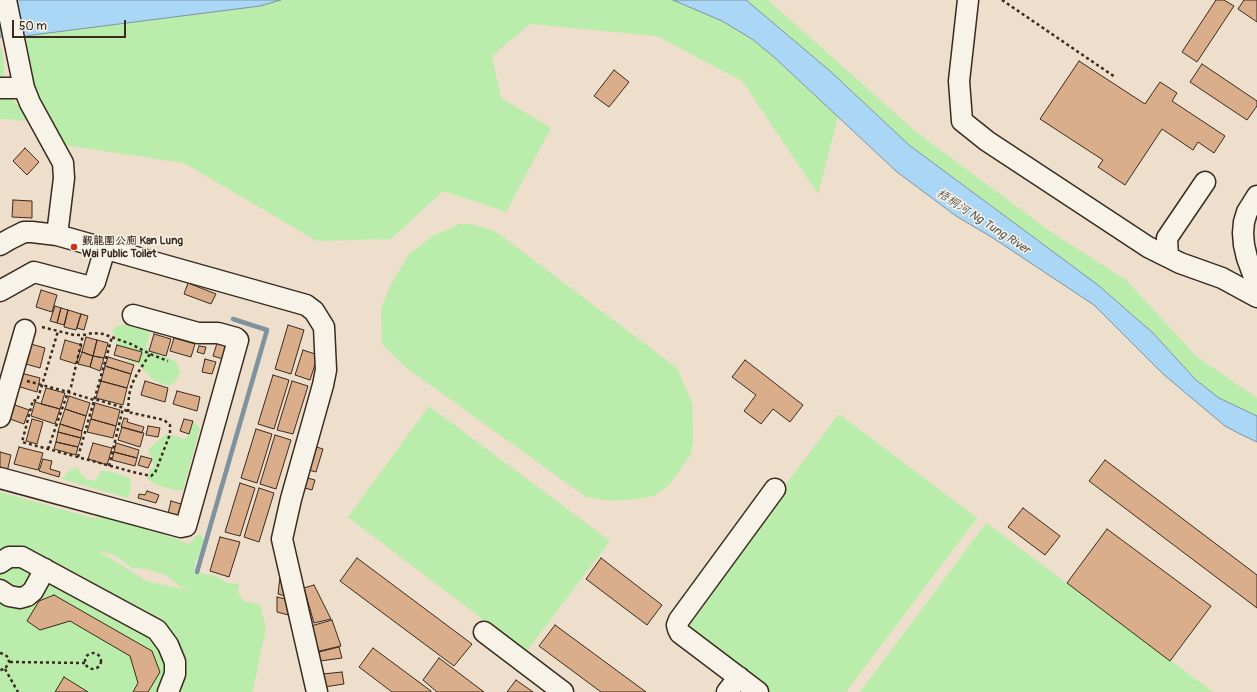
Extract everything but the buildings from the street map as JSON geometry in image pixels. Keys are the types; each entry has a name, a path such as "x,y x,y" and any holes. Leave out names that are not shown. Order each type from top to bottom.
{"street":[{"path":"6,0 24,88 30,103 63,163 64,178 57,235"},
{"path":"968,0 959,81 962,121 993,146 1148,247 1168,257 1222,278 1257,297"},
{"path":"0,88 24,88"},
{"path":"1168,257 1167,238 1205,182"},
{"path":"1257,196 1247,212 1243,233 1246,251 1257,285"},
{"path":"0,246 10,238 24,232 57,235 306,305 314,311 324,327 326,370 291,499 282,539 317,692"},
{"path":"0,291 34,272 91,287 95,282 105,248"},
{"path":"0,478 181,526 186,526 239,342 236,338 218,332 198,333 133,315"},
{"path":"0,417 6,376 33,329"},
{"path":"758,692 733,684 680,633 677,625 679,620 774,489"},
{"path":"0,563 10,557 22,557 157,630 168,645 175,662 175,674 168,692"},
{"path":"0,590 9,596 20,598 27,596 33,592 45,569"},
{"path":"484,632 563,692"}],"path":[{"path":"1002,0 1115,76"},
{"path":"33,329 58,330 74,335 93,333 103,334 131,344 168,361"},
{"path":"6,376 42,385 68,392 123,408 128,412 164,420 170,425 170,434 155,473 151,476 22,442 33,400 37,401 42,385 58,330"},
{"path":"48,449 71,387 84,335"},
{"path":"78,457 112,337"},
{"path":"128,412 129,395 132,384 150,354"},
{"path":"109,466 123,408"},
{"path":"0,653 6,655 9,660 5,669 0,670"},
{"path":"91,653 98,655 101,660 100,667 92,670 87,667 85,663 86,656 91,653"},
{"path":"10,662 85,663"},
{"path":"5,669 18,692"}],"green space":[{"path":"281,0 673,0 722,21 752,39 774,57 838,117 818,194 742,81 657,36 530,24 492,56 501,98 551,128 506,212 443,191 391,239 317,241 184,163 51,143 24,88 26,36 260,6"},
{"path":"745,0 768,0 915,131 1051,232 1126,280 1196,356 1257,398 1257,416 1219,398 1196,380 1153,333 1098,285 909,145 830,71"},
{"path":"0,47 3,54 5,92 33,121 0,119"},
{"path":"459,224 471,224 495,231 677,368 692,403 693,441 691,454 669,485 654,496 637,499 612,501 586,497 404,366 382,344 381,308 391,284 409,254 431,237"},
{"path":"128,324 151,330 146,347 154,353 176,361 180,372 176,381 169,386 157,382 138,364 132,363 128,360 124,353 114,343 117,342 112,330 117,326"},
{"path":"429,406 610,541 526,652 348,517"},
{"path":"839,414 977,518 846,692 767,692 679,625"},
{"path":"194,422 200,428 183,490 174,490 157,485 147,479 148,474 154,465 148,450 166,434 184,439 188,436 190,427"},
{"path":"78,468 80,473 87,480 96,480 101,471 109,471 130,478 131,487 128,498 62,479 71,469"},
{"path":"0,492 93,518 108,516 156,528 166,535 189,544 196,536 201,534 205,544 195,562 194,572 216,576 227,583 239,584 238,592 243,601 260,605 266,628 252,692 0,692","holes":["97,550 116,556 132,568 145,569 166,575 181,587 192,591 146,581"]},
{"path":"986,523 1213,692 860,692"}],"water":[{"path":"0,0 281,0 260,6 26,36 0,37"},
{"name":"梧桐河 Ng Tung River","path":"673,0 746,0 830,71 909,145 1098,285 1153,333 1196,380 1219,398 1257,416 1257,442 1225,426 1163,374 1094,305 993,238 956,216 897,172 774,57 752,39 722,21"}],"waterway":[{"path":"197,572 267,330 233,319"}],"place":[{"name":"覲龍圍公廁 Kan Lung Wai Public Toilet","path":"74,247"}]}
